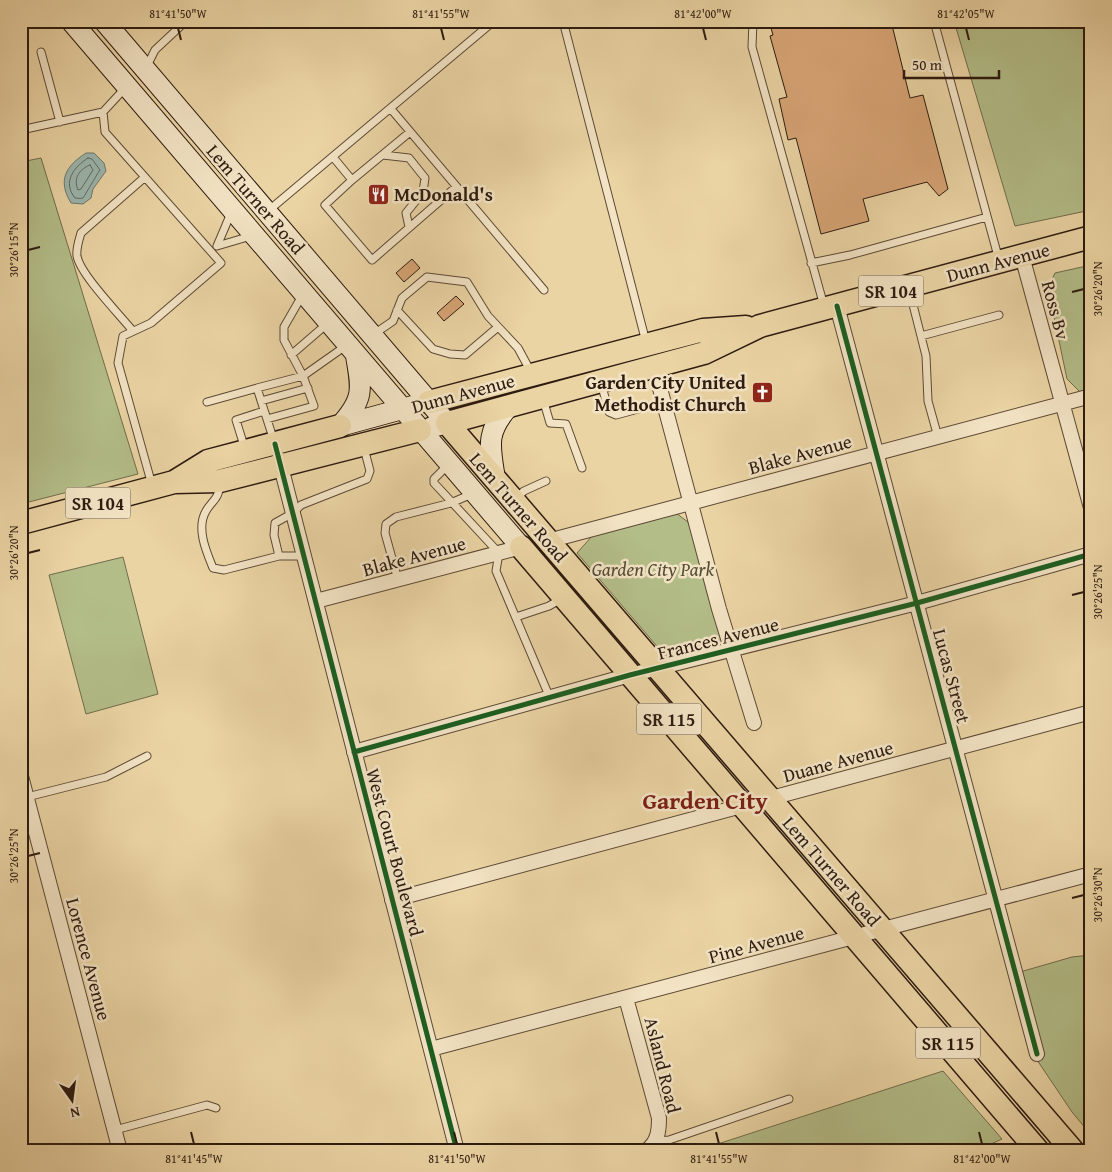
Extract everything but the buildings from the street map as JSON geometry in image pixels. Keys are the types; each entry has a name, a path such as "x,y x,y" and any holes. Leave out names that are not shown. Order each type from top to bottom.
{"main road":[{"name":"Lem Turner Road","path":"71,21 1033,1143"},
{"name":"Lem Turner Road","path":"104,21 1073,1151"},
{"path":"126,87 145,70"},
{"name":"Dunn Avenue","path":"21,523 163,485 220,481 447,423 704,353 760,326 1091,237"},
{"name":"Dunn Avenue","path":"163,485 208,461 533,374 703,330 760,326"},
{"path":"340,426 354,410 361,394 352,350"},
{"path":"495,479 490,449 491,433 499,417 509,406"},
{"path":"1033,1143 1046,1120"}],"street":[{"name":"Ross Bv","path":"1022,256 1091,508"},
{"name":"Lucas Street","path":"831,307 877,453 1037,1054"},
{"path":"654,366 731,650 754,723"},
{"name":"Blake Avenue","path":"548,541 1091,396"},
{"name":"West Court Boulevard","path":"275,444 457,1151"},
{"name":"Blake Avenue","path":"316,601 521,548"},
{"name":"Frances Avenue","path":"354,752 630,675 917,603 1091,554"},
{"name":"Duane Avenue","path":"392,900 1091,712"},
{"name":"Lorence Avenue","path":"21,776 120,1151"},
{"name":"Pine Avenue","path":"431,1049 1091,874"},
{"name":"Asland Road","path":"626,998 659,1118 659,1130 651,1146"}],"lane":[{"path":"145,70 155,50 186,21"},
{"path":"267,212 494,21"},
{"path":"563,21 646,345"},
{"path":"753,21 752,47 811,263 831,307"},
{"path":"934,21 1000,262"},
{"path":"41,52 60,122"},
{"path":"21,130 103,112 126,87"},
{"path":"391,109 544,290"},
{"path":"103,112 105,132 145,177 214,248 221,262 151,323 132,330 123,336 118,363 163,485"},
{"path":"410,132 325,205 372,260 456,187"},
{"path":"383,155 409,158 425,178 423,192 406,213 409,227"},
{"path":"333,157 352,180"},
{"path":"132,330 82,269 77,256 77,244 81,233 145,177"},
{"path":"214,248 232,210"},
{"path":"811,263 850,255 987,216"},
{"path":"214,248 254,235"},
{"path":"372,335 393,321 402,298 427,277 467,282 488,316 518,348 533,374"},
{"path":"908,286 926,356 928,401 938,438"},
{"path":"267,419 314,406 304,376 284,340 284,328 303,293"},
{"path":"397,310 433,349 450,354 465,355 498,327"},
{"path":"921,336 999,315"},
{"path":"291,355 328,323"},
{"path":"207,402 304,376 352,350"},
{"path":"600,381 609,412 616,415 664,402"},
{"path":"257,388 275,444"},
{"path":"261,401 308,388"},
{"path":"542,397 550,423 566,424 582,468"},
{"path":"245,451 236,420 264,411"},
{"path":"279,556 274,535 275,523 293,513 301,505 367,479 370,471 364,445"},
{"path":"450,464 434,478 434,483 499,554 496,571 550,698"},
{"path":"220,481 218,498 206,510 200,525 213,568 224,570 279,556 304,556"},
{"path":"514,501 524,491 546,481"},
{"path":"398,580 385,533 386,524 396,516 452,503 474,493"},
{"path":"516,617 549,606 564,597"},
{"path":"27,797 106,777 147,756"},
{"name":"Asland Road","path":"651,1146 789,1099"},
{"path":"115,1130 207,1105 216,1108"}],"green space":[{"path":"954,21 1091,21 1091,210 1015,226"},
{"path":"41,158 138,474 21,504 21,162"},
{"path":"1091,265 1091,391 1081,393 1067,379 1048,288 1055,273"},
{"name":"Garden City Park","path":"675,512 689,523 723,637 714,648 667,658 577,553 593,535"},
{"path":"123,557 158,694 86,714 49,575"},
{"path":"1091,955 1091,1135 1072,1112 1035,1057 1020,972 1072,957"},
{"path":"943,1071 1002,1139 976,1151 696,1151"}],"water":[{"path":"86,153 94,153 104,163 106,171 93,189 91,198 83,204 71,203 64,180 73,163"}],"cycle path":[{"path":"837,306 1037,1054"},
{"path":"275,444 457,1151"},
{"path":"354,752 630,675 917,603 1091,554"}],"place":[{"name":"McDonald's","path":"378,194"},
{"name":"Garden City United Methodist Church","path":"762,393"}],"district":[{"name":"Garden City","path":"705,800"}]}
